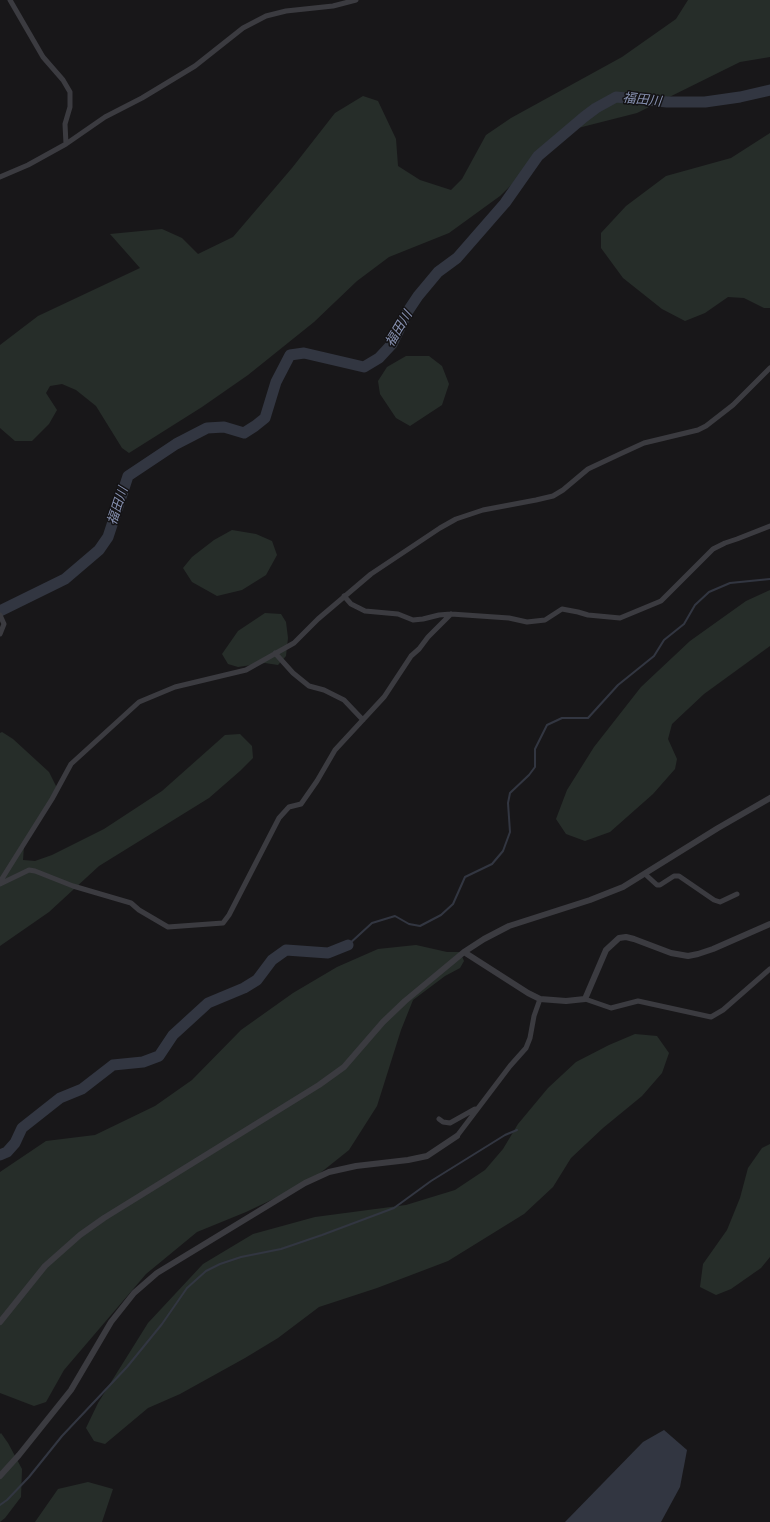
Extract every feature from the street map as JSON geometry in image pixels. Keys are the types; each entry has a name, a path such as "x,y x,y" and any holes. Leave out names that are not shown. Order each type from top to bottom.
{"street":[{"path":"10,0 44,58 63,80 70,92 70,107 66,124 66,144"},
{"path":"0,177 28,165 66,144 105,117 142,98 195,66 243,28 266,16 286,11 333,6 356,0"},
{"path":"0,883 48,806 72,764 140,702 175,687 246,670 294,642 344,596 371,574 440,528 456,519 483,510 553,496 563,490 588,469 644,443 702,428 733,405 770,368"},
{"path":"344,596 351,604 365,611 398,614 413,620 451,614 509,618 527,622 546,620 562,609 588,615 620,618 661,601 713,550 725,542 770,526"},
{"path":"0,883 29,870 36,870 73,886 131,903 139,910 168,927 223,923 229,915 279,818 289,807 301,804 317,781 335,750 384,697 411,656 451,614"},
{"path":"0,634 4,624 1,617"},
{"path":"275,653 293,673 309,686 324,690 344,700 363,720"},
{"path":"0,1322 45,1266 80,1235 104,1218 319,1085 344,1066 383,1022 464,952 484,939 509,926 604,895 623,887 718,828 770,798"},
{"path":"645,874 657,885 660,885 674,876 679,876 714,900 720,902 737,894"},
{"path":"585,999 606,950 619,938 626,937 634,939 671,953 688,956 713,949 770,924"},
{"path":"464,952 528,993 540,999 566,1001 585,999 611,1008 638,1001 711,1017 723,1010 770,969"},
{"path":"0,1476 19,1455 71,1390 116,1316 134,1293 157,1273 305,1183 330,1172 356,1166 408,1160 427,1156 457,1136 510,1066 526,1048 540,999"},
{"path":"439,1119 443,1122 450,1123 478,1108"}],"shaded area":[{"path":"688,0 770,0 770,57 740,62 637,113 578,128 544,153 500,196 449,233 389,257 357,281 314,322 248,375 202,407 129,453 122,448 96,406 76,390 62,384 50,386 46,393 57,410 49,424 32,441 15,441 0,428 0,345 38,316 140,268 110,234 162,229 182,238 198,254 233,237 292,168 335,113 363,96 378,101 396,139 398,166 420,180 451,190 462,179 486,135 511,118 622,57 676,19"},
{"path":"770,133 770,308 764,308 744,298 728,297 705,313 685,321 662,309 623,278 601,248 601,233 626,206 666,176 731,158"},
{"path":"406,356 429,356 442,366 449,384 442,405 410,426 396,418 380,394 378,381 387,367"},
{"path":"232,530 256,534 272,541 277,555 266,575 242,590 217,596 192,582 183,568 192,557 214,540"},
{"path":"770,590 770,646 704,694 672,724 668,739 677,759 675,769 653,794 610,832 585,841 566,834 556,819 567,790 594,747 641,687 690,641 746,601"},
{"path":"265,613 281,614 286,622 288,638 286,656 278,665 265,663 238,667 228,664 222,654 238,631"},
{"path":"2,732 13,739 49,772 57,788 24,846 23,860 35,861 52,855 104,829 162,791 225,735 240,734 252,746 253,758 209,798 99,866 49,912 0,946 0,733"},
{"path":"416,945 447,952 460,952 464,961 460,968 445,976 413,1000 401,1030 377,1106 349,1150 309,1182 246,1212 197,1232 146,1274 64,1370 46,1402 34,1406 0,1393 0,1172 46,1141 95,1135 155,1106 192,1080 241,1030 293,993 337,967 378,949"},
{"path":"635,1034 657,1036 669,1053 662,1073 642,1096 603,1128 571,1158 553,1187 524,1214 448,1261 377,1288 319,1307 278,1338 245,1358 180,1394 148,1408 105,1444 94,1441 86,1428 98,1403 148,1323 203,1264 253,1234 315,1217 406,1205 455,1190 485,1170 503,1149 518,1124 548,1088 576,1062 609,1045"},
{"path":"770,1144 770,1257 761,1268 731,1289 716,1295 700,1287 703,1264 727,1230 740,1198 748,1168 762,1148"},
{"path":"664,1430 687,1450 680,1487 661,1522 565,1522 643,1442"},
{"path":"1,1433 22,1469 21,1497 5,1518 0,1522 0,1434"},
{"path":"88,1482 113,1489 102,1522 35,1522 58,1489"}],"waterway":[{"name":"福田川","path":"0,611 65,579 99,550 108,537 128,476 176,444 207,428 224,427 244,433 265,418 276,382 290,355 304,353 364,367 379,358 392,344 408,311 418,296 438,272 457,258 505,203 538,156 596,108 616,97 667,102 705,102 740,97 770,90"},
{"path":"348,945 372,923 395,916 409,924 420,926 441,915 453,904 465,877 492,864 503,851 510,832 508,803 510,793 529,775 535,767 535,749 547,725 562,718 588,718 618,685 654,656 664,640 684,624 695,605 709,592 730,583 770,579"},
{"path":"0,1155 7,1152 15,1143 22,1128 60,1098 82,1089 113,1065 143,1062 159,1056 173,1035 208,1003 244,988 257,980 272,960 286,950 328,953 348,945"},
{"path":"0,1505 7,1500 29,1477 62,1436 127,1367 162,1324 187,1288 206,1271 220,1264 241,1257 281,1249 394,1208 431,1181 505,1135 517,1130"}]}
